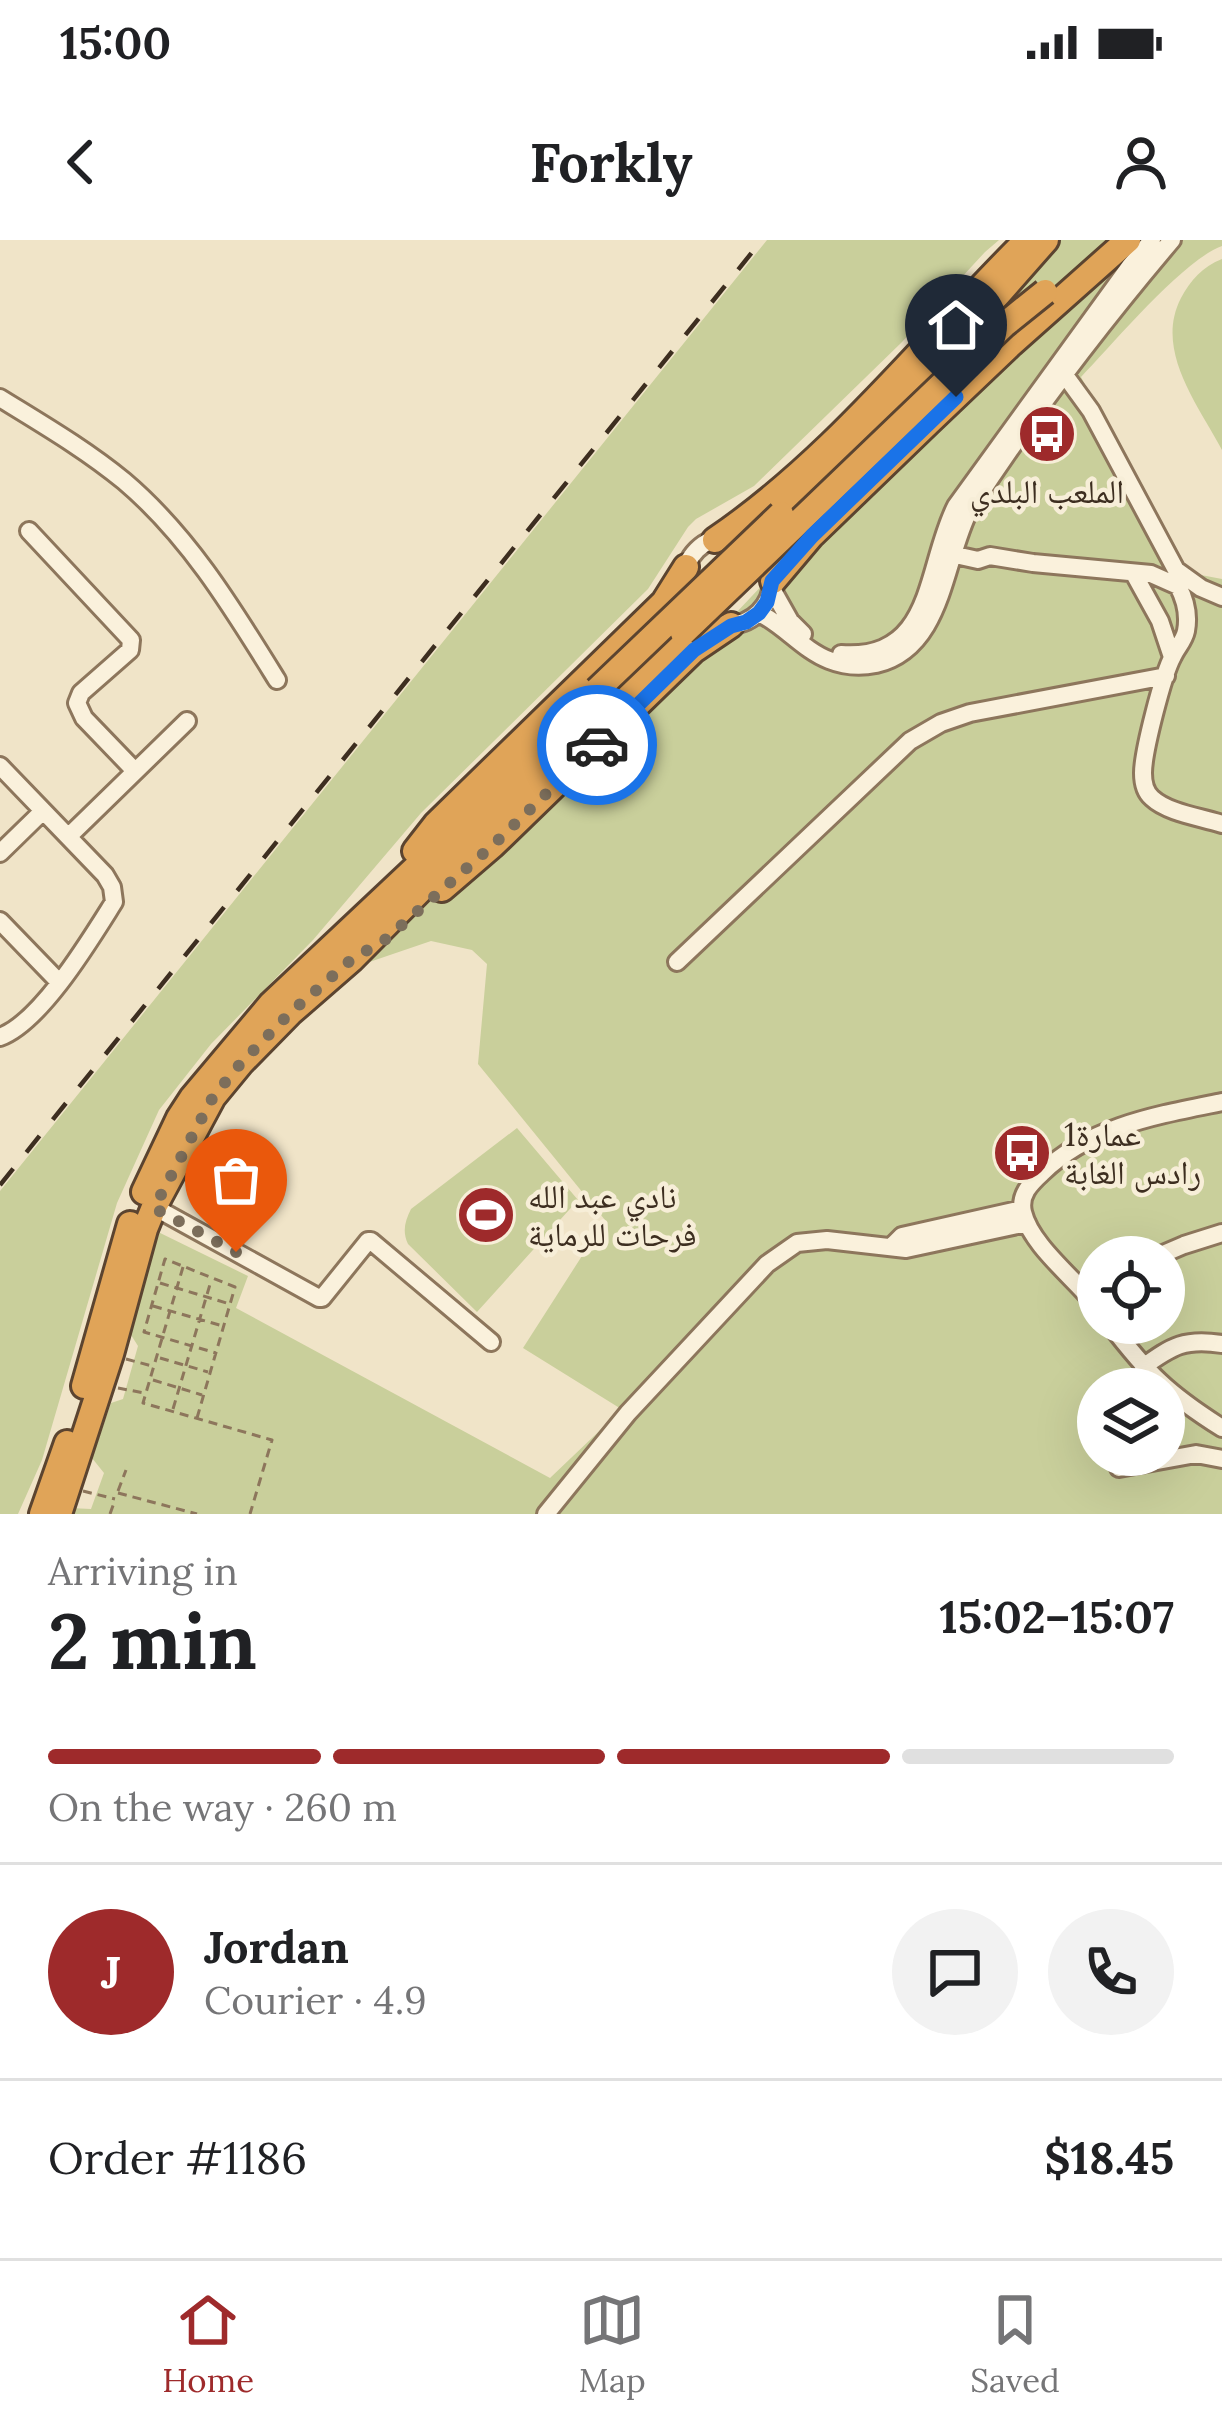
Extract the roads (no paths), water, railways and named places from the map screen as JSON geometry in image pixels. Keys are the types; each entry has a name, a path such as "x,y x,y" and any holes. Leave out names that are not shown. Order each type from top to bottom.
{"highway":[{"path":"715,540 753,514 836,436 1027,240"},
{"path":"59,1514 145,1229 213,1097 290,1013 351,960 480,818 949,350 1046,240"},
{"path":"42,1514 77,1415 134,1212 179,1118 208,1076 272,1004 354,926 480,818 953,374 1106,240"},
{"path":"772,585 812,536 961,391 1128,240"},
{"path":"354,926 436,824 664,602 686,567"},
{"path":"351,960 386,939 492,846 694,650 731,626"}],"street":[{"path":"772,585 759,613 731,626 704,618 693,608 684,581 686,567 703,546 731,538 747,542 770,565 772,585 773,596 790,621 819,646 845,654 874,652 896,641 921,610 954,524 1152,240"},
{"path":"1062,370 1172,240"},
{"path":"1062,370 1090,410 1176,570 1222,597"},
{"path":"0,398 86,452 168,525 232,607 277,680"},
{"path":"954,524 990,556"},
{"path":"29,531 131,640 130,650 81,693 76,703 84,718 135,771"},
{"path":"946,548 978,560 990,556 1151,574 1178,586 1187,612 1186,632 1172,657 1144,755 1145,789 1164,805 1222,824"},
{"path":"759,613 829,660 856,666 887,660 902,653 922,632 936,605 946,548"},
{"path":"1134,574 1160,621 1172,657"},
{"path":"677,962 924,731 970,713 1166,676"},
{"path":"69,836 187,722"},
{"path":"0,766 105,875 114,902 59,982 24,1023 0,1037"},
{"path":"0,853 43,811"},
{"path":"0,921 59,982"},
{"path":"1077,1282 1046,1250 1024,1216 1026,1190 1080,1143 1146,1119 1222,1102"},
{"path":"154,1208 319,1298 370,1240 491,1342"},
{"path":"546,1514 628,1413 767,1264 796,1243 827,1240 892,1246 902,1236 1024,1216"},
{"path":"1185,1245 1222,1233"},
{"path":"1143,1367 1180,1344 1203,1340 1222,1344"},
{"path":"1125,1344 1178,1400 1222,1428"},
{"path":"1185,1456 1222,1459"}],"railway":[{"path":"0,1185 762,240"}],"place":[{"name":"الملعب البلدي","path":"1047,434"},
{"name":"1عمارة رادس الغابة","path":"1022,1153"},
{"name":"نادي عبد الله فرحات للرماية","path":"486,1215"}]}
